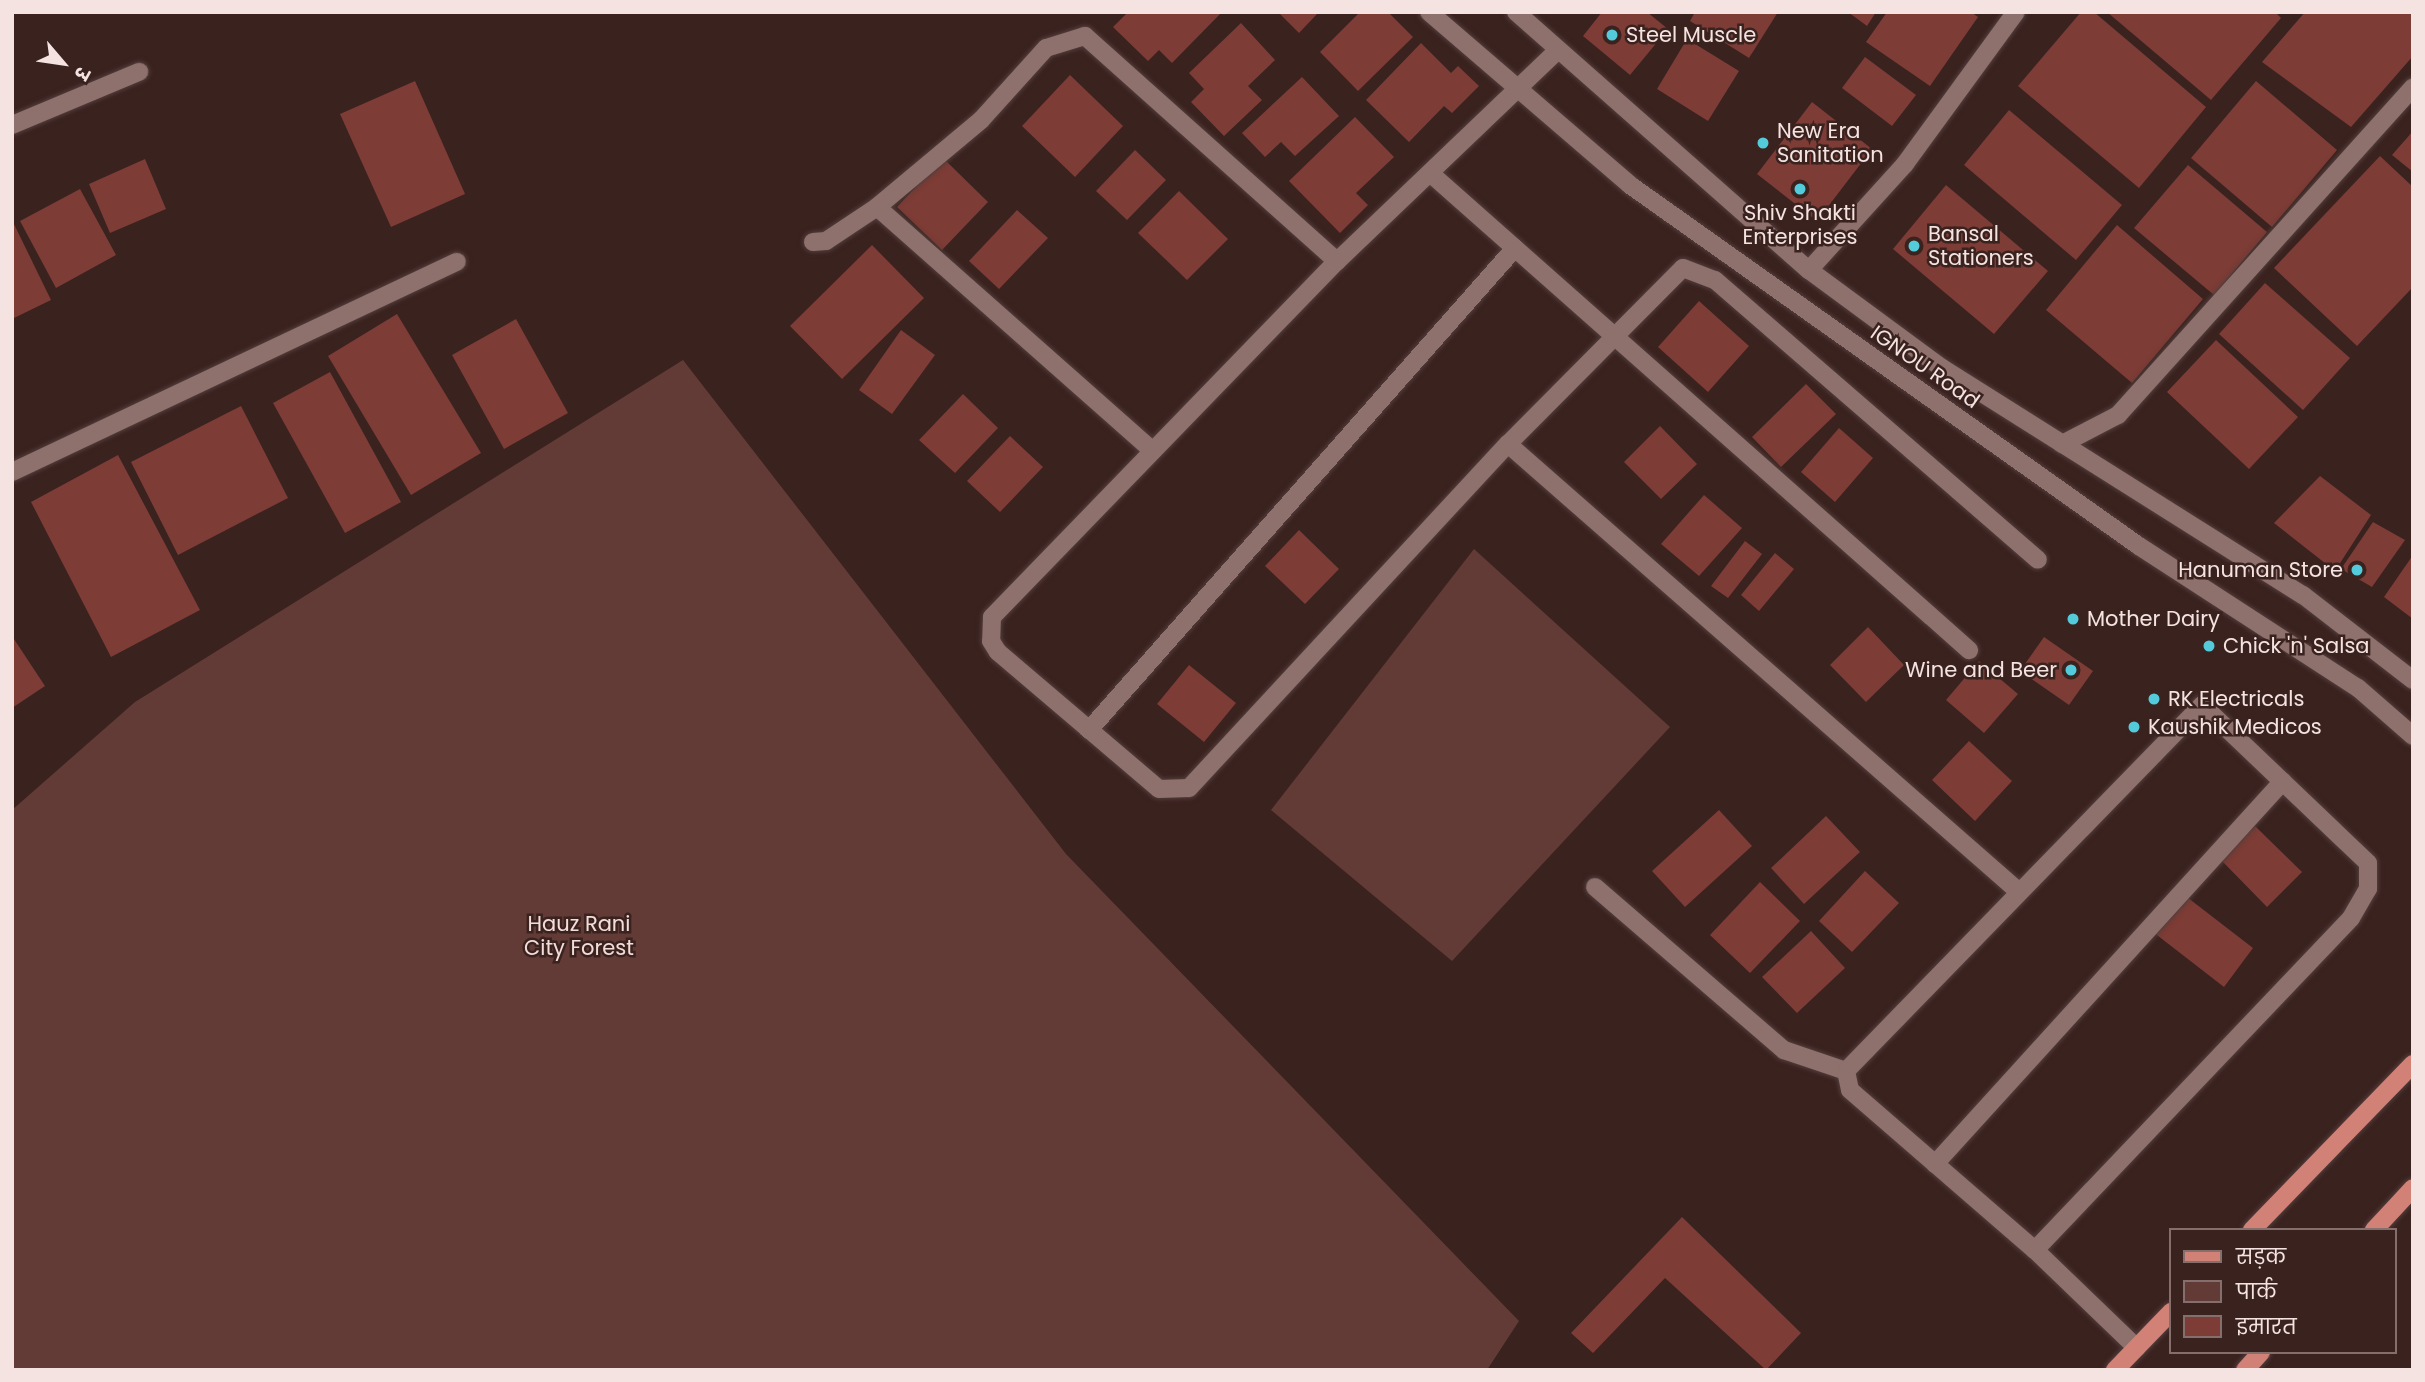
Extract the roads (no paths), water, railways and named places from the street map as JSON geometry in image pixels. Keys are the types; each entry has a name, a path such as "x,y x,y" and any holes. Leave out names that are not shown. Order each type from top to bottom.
{"main road":[{"path":"2254,1228 2413,1064"},
{"path":"2376,1228 2413,1188"},
{"path":"2115,1370 2170,1313"},
{"path":"2245,1370 2259,1354"}],"street":[{"name":"IGNOU Road","path":"1429,12 1518,91 1701,236 2139,547 2358,688 2413,736"},
{"name":"IGNOU Road","path":"1516,12 1809,270 1942,368 2303,595 2412,676"},
{"path":"1809,270 1905,164 2016,12"},
{"path":"813,242 826,241 877,207 981,120 1046,48 1085,36 1337,261"},
{"path":"1558,50 1337,261 992,617 991,641 998,652 1159,789 1189,788 1508,444 1683,268 1701,272 2038,560"},
{"path":"12,125 139,72"},
{"path":"2062,444 2118,415 2413,87"},
{"path":"1430,173 1969,650"},
{"path":"877,207 1153,451"},
{"path":"1089,730 1515,248"},
{"path":"12,472 457,262"},
{"path":"1508,444 2018,891"},
{"path":"1846,1071 2018,891 2202,705 2283,780 2368,863 2368,889 2351,918 2035,1250"},
{"path":"1936,1164 2283,780"},
{"path":"1595,887 1784,1050 1846,1071"},
{"path":"1846,1071 1850,1090 2035,1250 2137,1348"}],"place":[{"name":"Steel Muscle","path":"1612,35"},
{"name":"New Era Sanitation","path":"1763,143"},
{"name":"Shiv Shakti Enterprises","path":"1800,189"},
{"name":"Bansal Stationers","path":"1914,246"},
{"name":"Hanuman Store","path":"2357,570"},
{"name":"Mother Dairy","path":"2073,619"},
{"name":"Chick 'n' Salsa","path":"2209,646"},
{"name":"Wine and Beer","path":"2071,670"},
{"name":"RK Electricals","path":"2154,699"},
{"name":"Kaushik Medicos","path":"2134,727"}],"park label":[{"name":"Hauz Rani City Forest","path":"579,936"}]}
